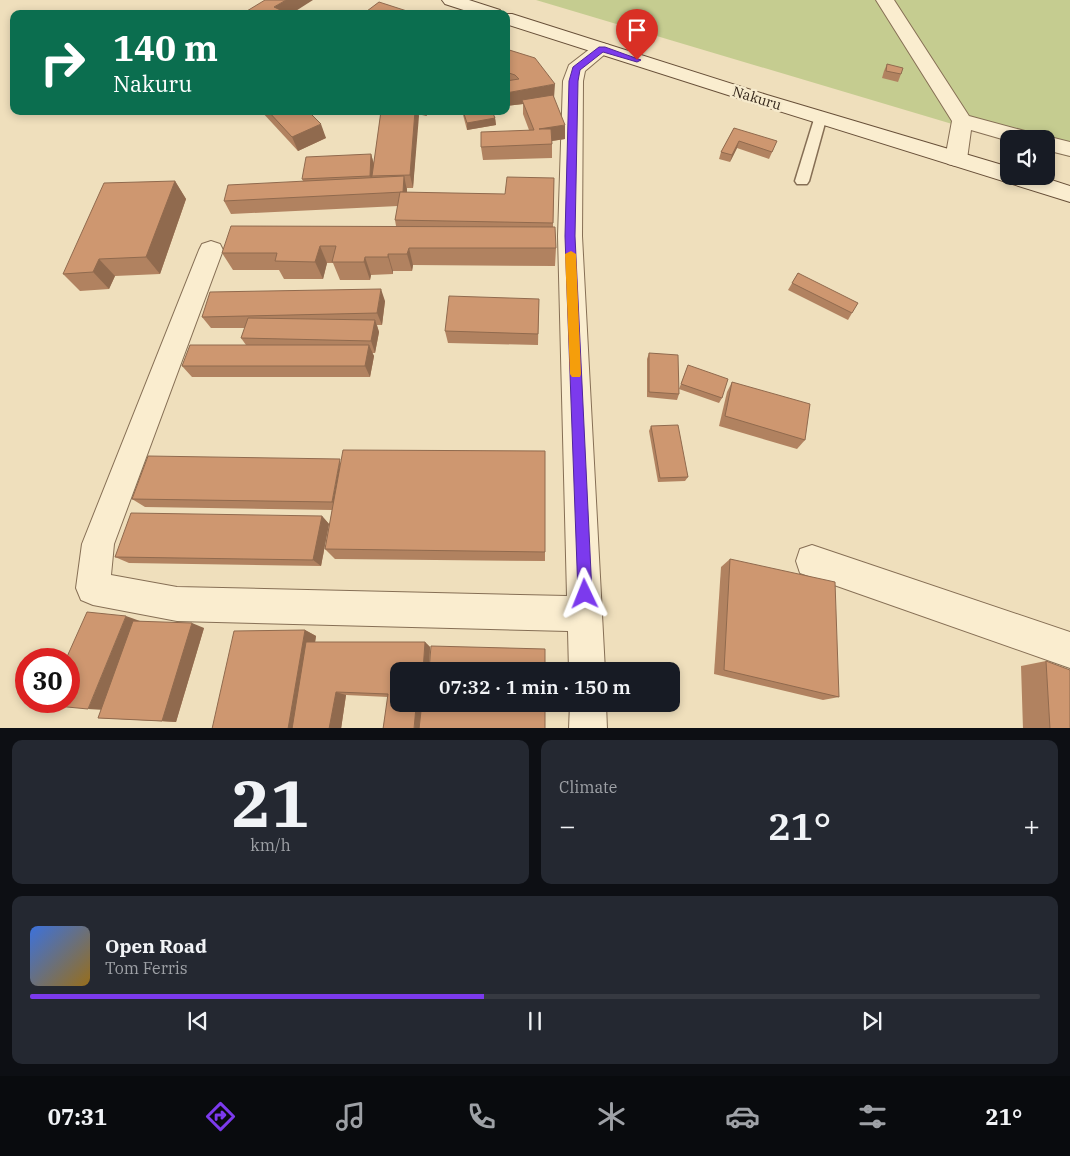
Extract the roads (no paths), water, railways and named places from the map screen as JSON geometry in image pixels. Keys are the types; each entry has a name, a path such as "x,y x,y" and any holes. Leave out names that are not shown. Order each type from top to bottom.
{"street":[{"path":"451,0 482,10"},
{"path":"885,0 962,121 956,159"},
{"name":"Nakuru","path":"510,19 1000,172"},
{"path":"587,662 570,236 574,81 576,69 602,49"},
{"path":"962,121 1000,131"},
{"path":"1055,145 1070,149"},
{"path":"1042,185 1070,194"},
{"path":"210,250 98,544 93,588 177,604 586,614"},
{"path":"812,561 1070,650"}],"lane":[{"path":"802,181 820,116"}]}
